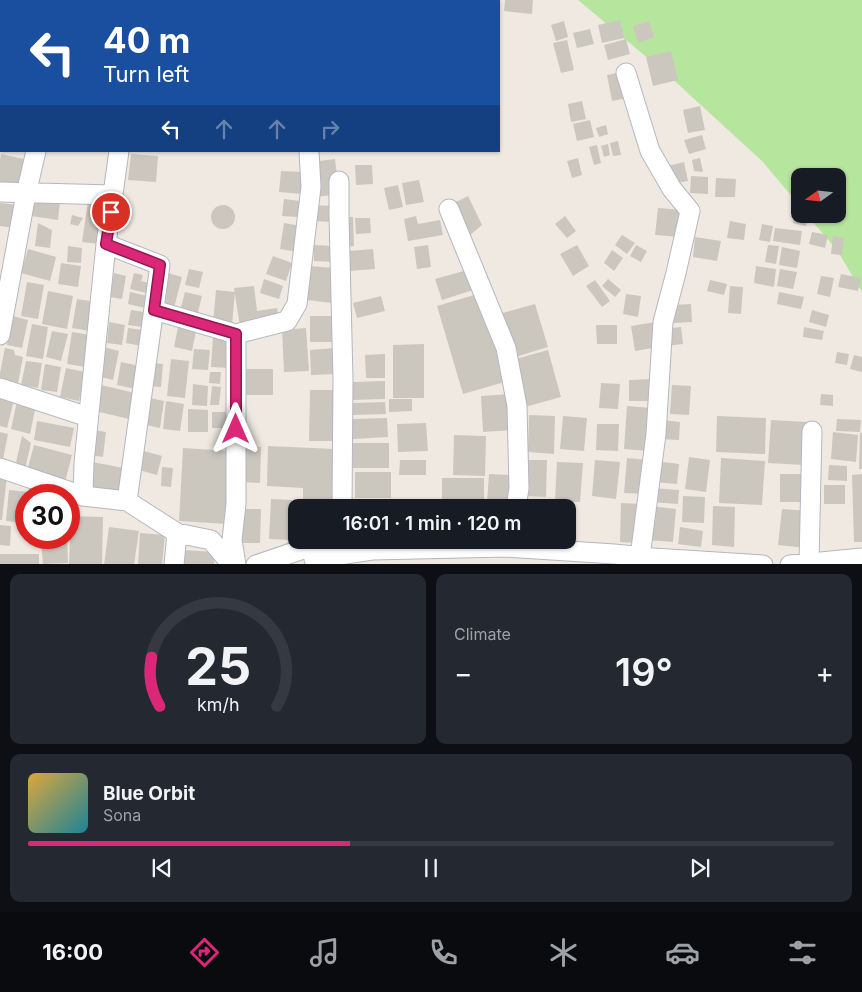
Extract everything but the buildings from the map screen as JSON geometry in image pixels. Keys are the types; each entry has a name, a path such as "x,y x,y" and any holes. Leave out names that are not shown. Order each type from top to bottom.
{"street":[{"path":"626,73 650,151 672,189 690,212 663,322 656,434 640,557"},
{"path":"0,335 4,292 36,152"},
{"path":"83,496 88,417 106,244 120,152"},
{"path":"154,310 236,334 287,321 297,304 312,187 309,152"},
{"path":"339,181 343,379 342,499"},
{"path":"0,192 113,196"},
{"path":"449,209 506,348 517,406 519,488 517,499"},
{"path":"106,244 160,265 127,500"},
{"path":"236,334 236,504 232,540 236,564"},
{"path":"0,388 88,417"},
{"path":"810,563 812,431"},
{"path":"0,468 83,496 127,500 177,533 211,540 232,564"},
{"path":"174,564 177,533"},
{"path":"256,564 312,546 315,562 340,549"},
{"path":"357,549 372,550 401,557 467,549"},
{"path":"543,549 614,559 640,557 697,562 763,564"},
{"path":"790,564 862,558"}],"green space":[{"path":"578,0 862,0 862,292 837,250 814,223 846,223 846,168 791,168 791,195 762,161 667,74"}],"route":[{"path":"111,212 106,244 160,265 154,310 236,334 236,429"}]}
